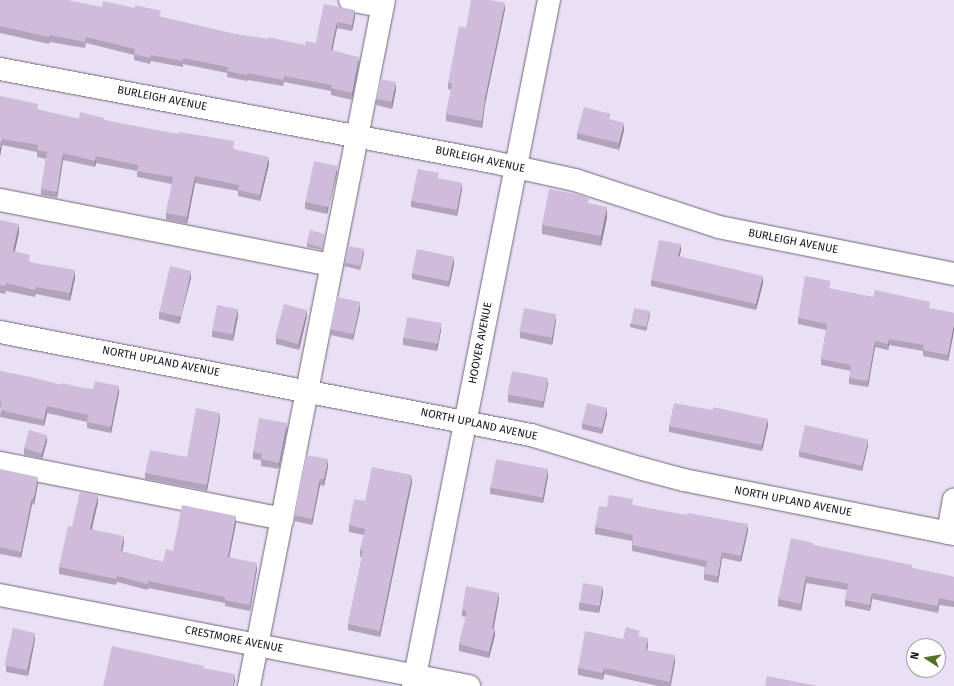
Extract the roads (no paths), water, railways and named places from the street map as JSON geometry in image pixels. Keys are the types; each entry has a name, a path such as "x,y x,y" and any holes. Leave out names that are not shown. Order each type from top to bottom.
{"street":[{"path":"250,686 383,3 350,0"},
{"name":"HOOVER AVENUE","path":"414,681 549,0"},
{"name":"BURLEIGH AVENUE","path":"0,69 516,167 575,180 719,227 954,274"},
{"path":"0,200 332,265"},
{"name":"NORTH UPLAND AVENUE","path":"0,332 307,390 532,435 639,468 684,480 951,533"},
{"path":"0,463 282,519"},
{"path":"951,533 954,500"},
{"name":"CRESTMORE AVENUE","path":"0,595 258,645 414,681 469,686"}]}
